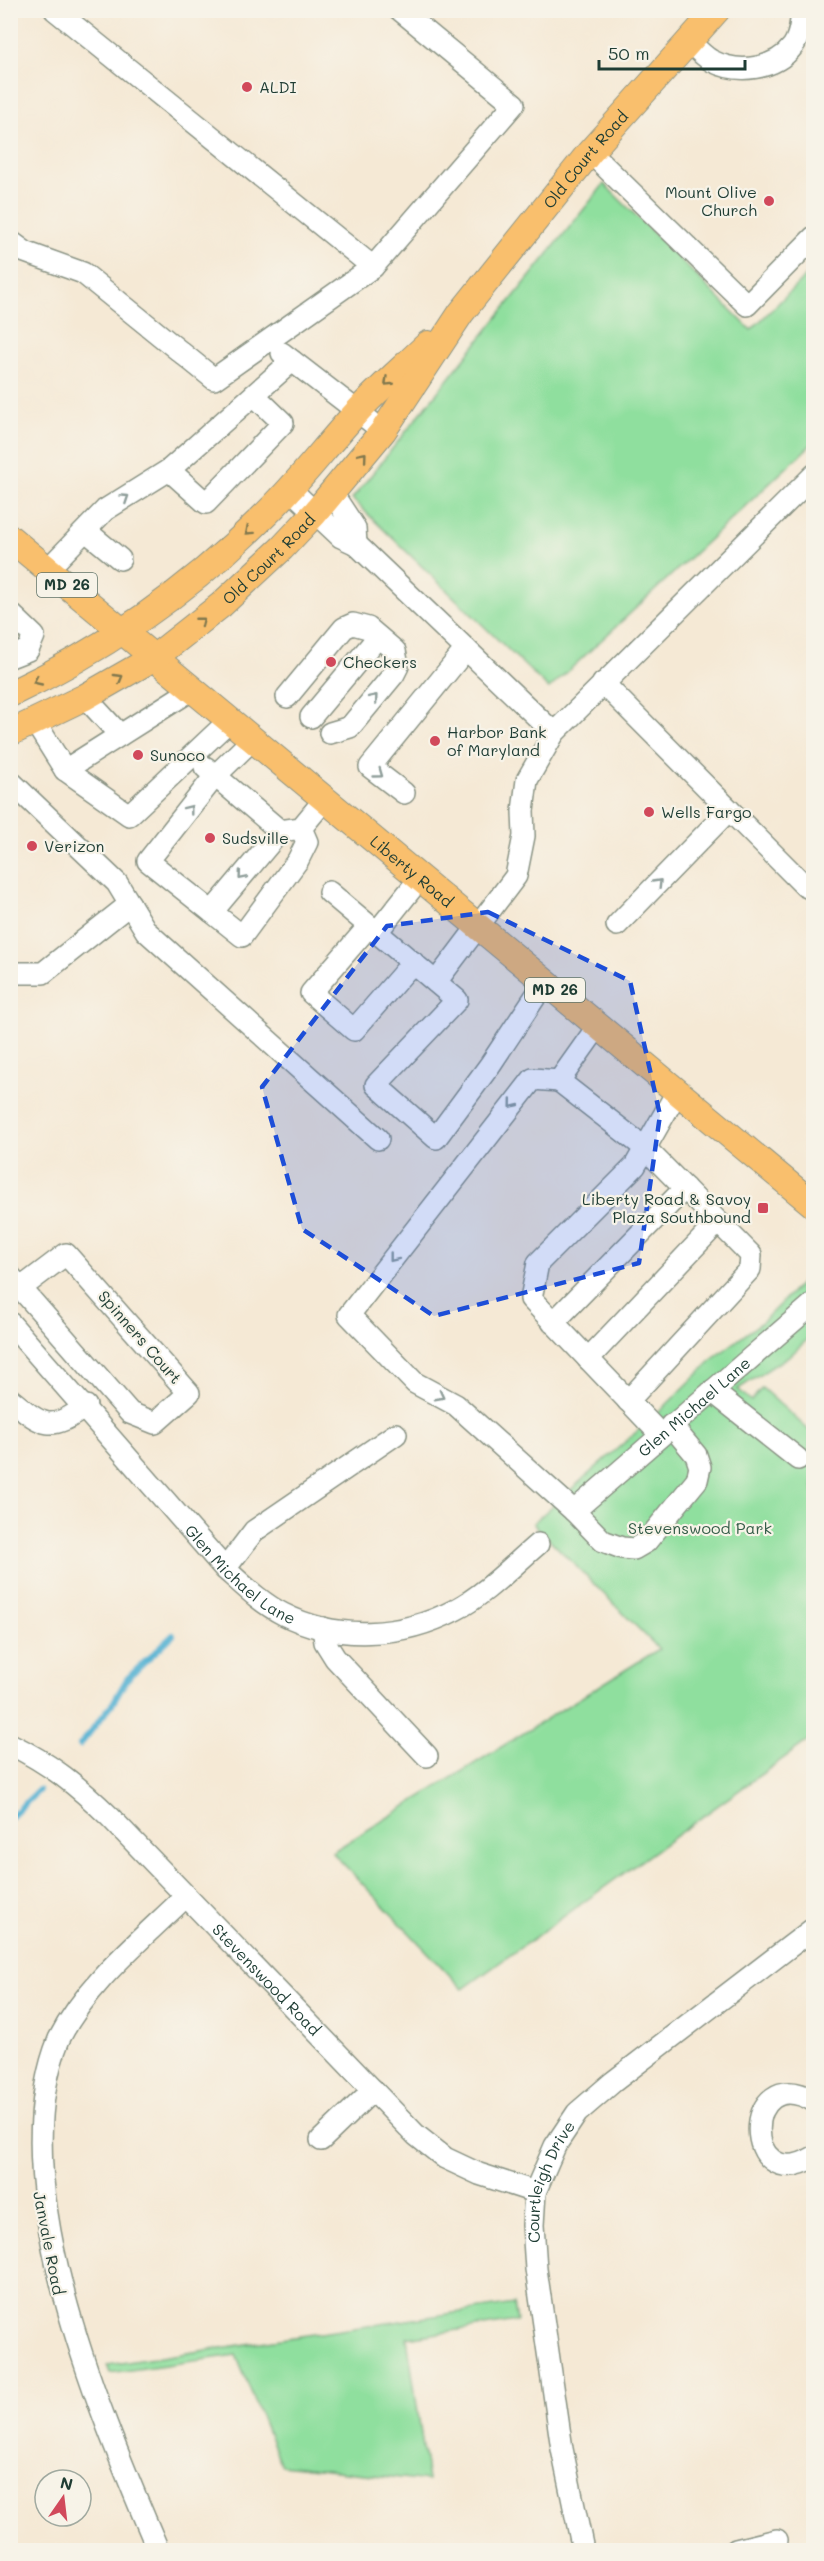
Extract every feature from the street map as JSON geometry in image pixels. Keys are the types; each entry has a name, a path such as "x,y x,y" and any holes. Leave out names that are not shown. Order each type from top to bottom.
{"main road":[{"name":"Old Court Road","path":"10,733 85,697 155,657 221,605 315,513 383,431 461,313 590,152 717,10"},
{"name":"Old Court Road","path":"10,693 65,669 124,632 203,572 290,489 357,412 461,313"},
{"name":"Liberty Road","path":"10,538 813,1206"}],"street":[{"path":"55,10 373,267"},
{"path":"10,241 25,252 83,273 214,379 373,267 514,104 400,10"},
{"path":"688,40 711,60 724,66 741,69 764,66 783,57 794,45 801,27 802,10"},
{"path":"590,152 747,305 813,237"},
{"path":"267,342 383,431"},
{"path":"48,569 105,510 169,470 292,361"},
{"path":"169,470 206,503 283,423 254,395"},
{"path":"436,982 516,876 524,836 523,811 527,780 554,733 813,475"},
{"path":"290,489 341,537 356,544 554,733"},
{"path":"332,493 355,528 356,544"},
{"path":"86,531 120,559"},
{"path":"10,613 34,636 28,650 10,657"},
{"path":"287,698 344,628 360,624 378,637 398,657 394,674 350,727 330,733"},
{"path":"311,717 378,637"},
{"path":"404,792 370,767 466,649"},
{"path":"603,683 805,886 813,890"},
{"path":"65,770 193,689"},
{"path":"85,697 120,735"},
{"path":"35,722 65,770 129,815 230,720"},
{"path":"253,739 215,776 148,861 242,936 298,860 307,842 301,828"},
{"path":"191,756 279,831"},
{"path":"10,781 117,883 146,931 378,1139"},
{"path":"212,912 279,831 301,828 325,799"},
{"path":"617,925 729,810"},
{"path":"413,962 354,1030 311,993 420,879"},
{"path":"329,892 457,1000 376,1085 436,1138 490,1065 545,982"},
{"path":"10,971 14,974 43,973 130,904"},
{"path":"560,1081 598,1026"},
{"path":"628,1401 750,1269 751,1255 645,1148 560,1081 533,1079 349,1315 415,1383 456,1405 574,1511 603,1541 622,1548 634,1549 646,1542 697,1480 700,1467 696,1455 628,1401 531,1299 538,1263 635,1166 645,1148 677,1092"},
{"path":"554,1323 685,1188"},
{"path":"588,1359 718,1222"},
{"name":"Spinners Court","path":"66,1254 189,1393 155,1423 130,1413 16,1282 66,1254"},
{"name":"Glen Michael Lane","path":"574,1511 813,1303"},
{"name":"Glen Michael Lane","path":"10,1323 86,1407 225,1569 248,1591 281,1613 323,1628 366,1634 398,1630 427,1622 456,1610 538,1544"},
{"path":"712,1391 798,1459"},
{"path":"10,1399 45,1424 65,1422 86,1407"},
{"path":"225,1569 254,1531 396,1434"},
{"path":"323,1628 325,1642 335,1658 427,1756"},
{"name":"Stevenswood Road","path":"10,1744 44,1761 78,1786 416,2135 445,2158 479,2174 535,2192"},
{"name":"Janvale Road","path":"158,2550 81,2366 63,2312 41,2216 36,2158 38,2112 45,2074 58,2040 99,1980 185,1897"},
{"name":"Courtleigh Drive","path":"583,2550 562,2449 536,2269 533,2225 535,2192 555,2146 577,2113 622,2075 813,1928"},
{"path":"321,2140 373,2090"},
{"path":"813,2101 795,2094 777,2098 763,2109 757,2131 765,2151 776,2161 790,2165 803,2163 813,2157"},
{"path":"736,2550 777,2540"}],"highlighted area":[{"path":"488,912 630,981 660,1115 639,1263 434,1316 302,1229 262,1087 387,926"}],"green space":[{"path":"604,184 751,330 813,269 813,443 549,689 352,499"},
{"name":"Stevenswood Park","path":"813,1271 813,1334 792,1354 738,1389 751,1401 762,1388 812,1433 810,1446 814,1450 813,1737 463,1989 332,1852 659,1649 533,1523 659,1412 714,1358 763,1321"},
{"path":"514,2304 517,2321 407,2338 428,2481 281,2465 236,2355 110,2373 107,2365"}],"waterway":[{"path":"80,1745 113,1703 127,1679 173,1635"},
{"path":"10,1818 39,1790"}],"place":[{"name":"ALDI","path":"247,87"},
{"name":"Mount Olive Church","path":"769,201"},
{"name":"Checkers","path":"331,662"},
{"name":"Harbor Bank of Maryland","path":"435,741"},
{"name":"Sunoco","path":"138,755"},
{"name":"Wells Fargo","path":"649,812"},
{"name":"Sudsville","path":"210,838"},
{"name":"Verizon","path":"32,846"},
{"name":"Liberty Road & Savoy Plaza Southbound","path":"763,1208"}]}
